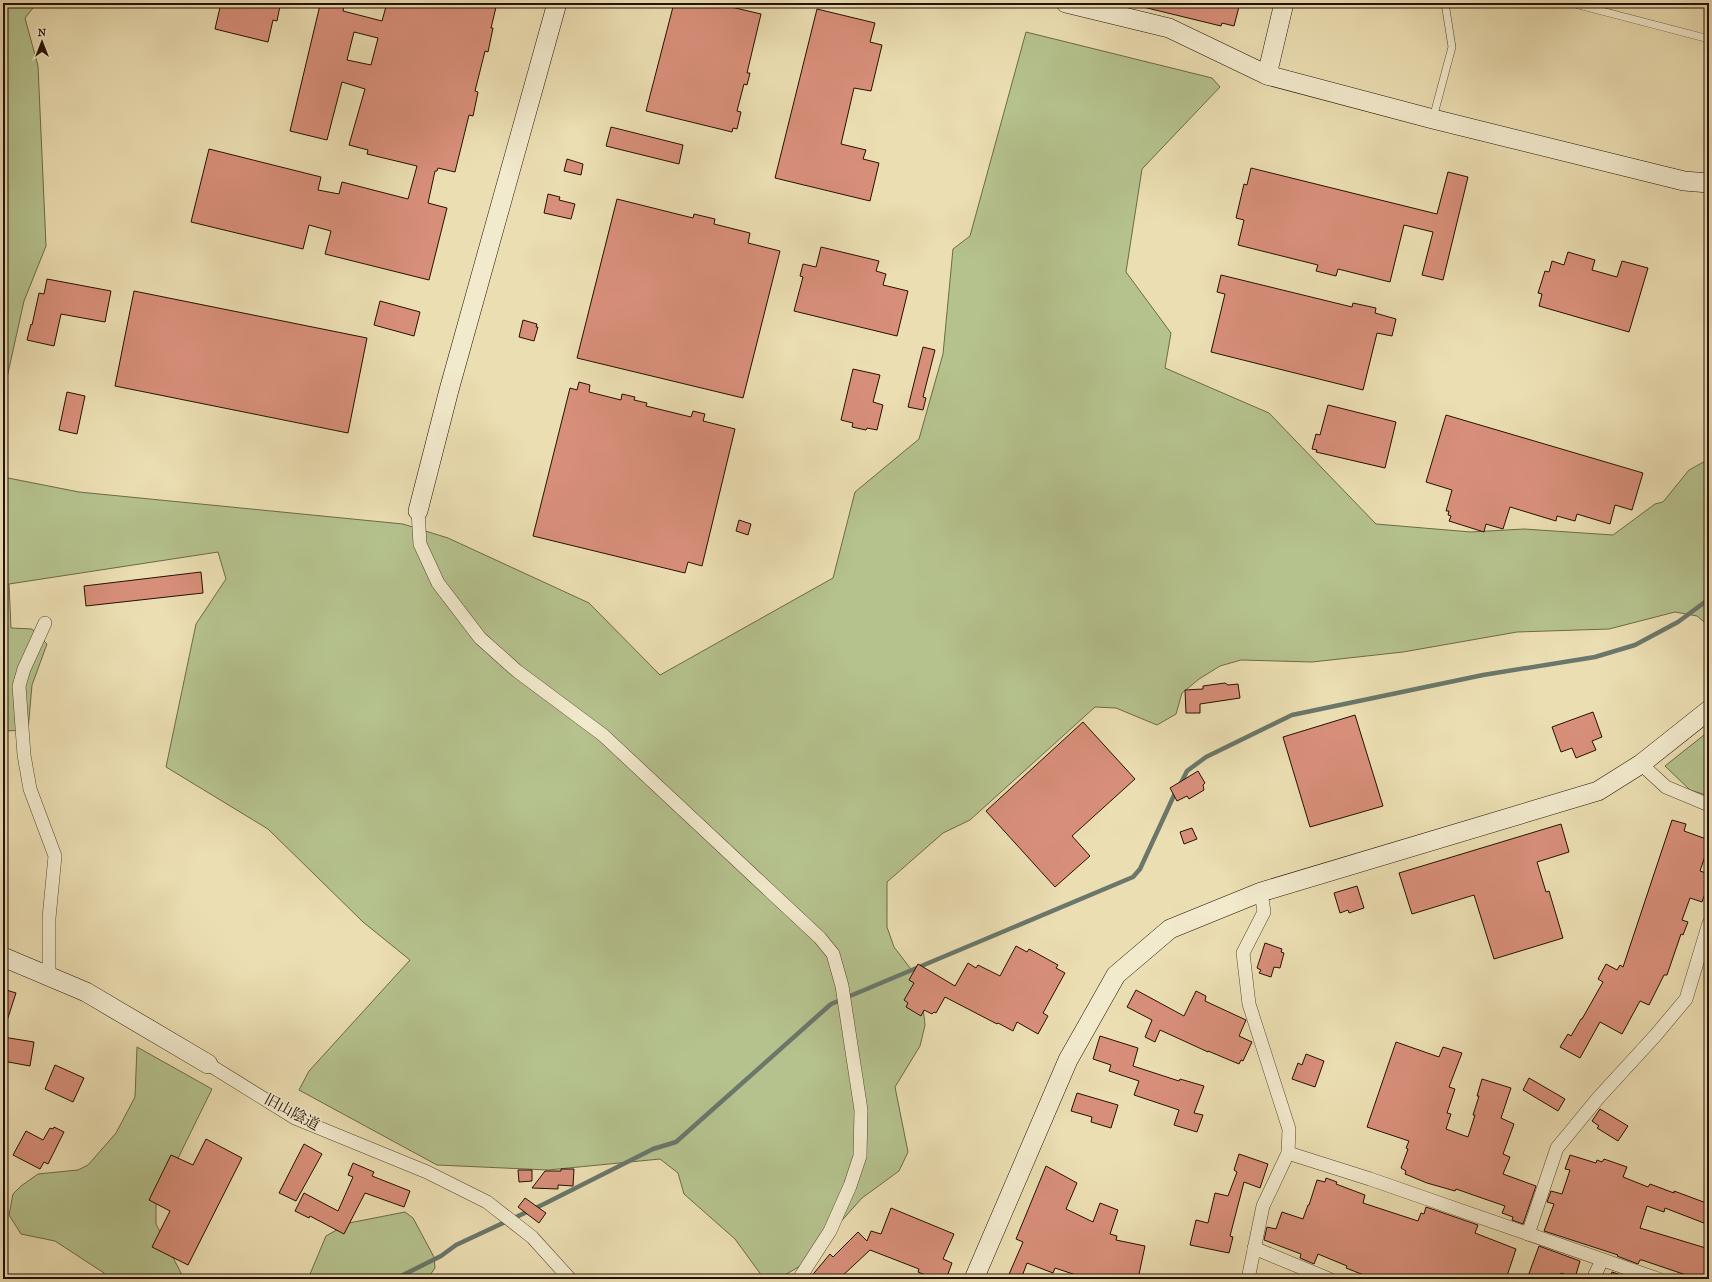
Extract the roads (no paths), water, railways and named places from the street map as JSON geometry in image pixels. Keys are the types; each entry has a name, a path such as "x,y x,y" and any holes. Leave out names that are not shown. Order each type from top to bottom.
{"street":[{"path":"557,3 449,390 418,511 420,544 438,583 480,638 518,671 604,735 820,938 833,954 842,986 861,1110 860,1156 850,1186 830,1231 799,1279"},
{"path":"1066,3 1169,28 1267,75 1433,119 1684,181 1709,183"},
{"path":"1267,75 1284,3"},
{"path":"45,623 24,669 19,686 24,755 30,789 55,856 49,918 49,976"},
{"path":"974,1279 1068,1060 1116,975 1170,928 1261,892 1598,791 1641,764 1709,710"},
{"path":"1641,764 1666,787 1709,805"},
{"path":"1248,1279 1263,1206 1288,1153 1290,1128 1249,1004 1243,953 1264,912 1261,892"},
{"path":"1528,1234 1557,1148 1599,1097 1655,1036 1686,999 1709,923"},
{"name":"旧山陰道","path":"3,956 86,992 208,1064 295,1118 427,1172 487,1202 532,1237 570,1279"},
{"path":"1288,1153 1370,1179 1658,1279"},
{"path":"1254,1248 1329,1279"},
{"path":"1593,1279 1602,1260"}],"lane":[{"path":"1433,119 1452,47 1445,3"},
{"path":"1571,3 1709,39"}],"waterway":[{"path":"1180,785 1187,771 1206,757 1292,715 1483,675 1595,657 1635,645 1678,622 1709,599"},
{"path":"395,1279 441,1256 456,1245 544,1204 653,1149 676,1142 831,1004 1133,877 1140,869 1176,791"}]}
